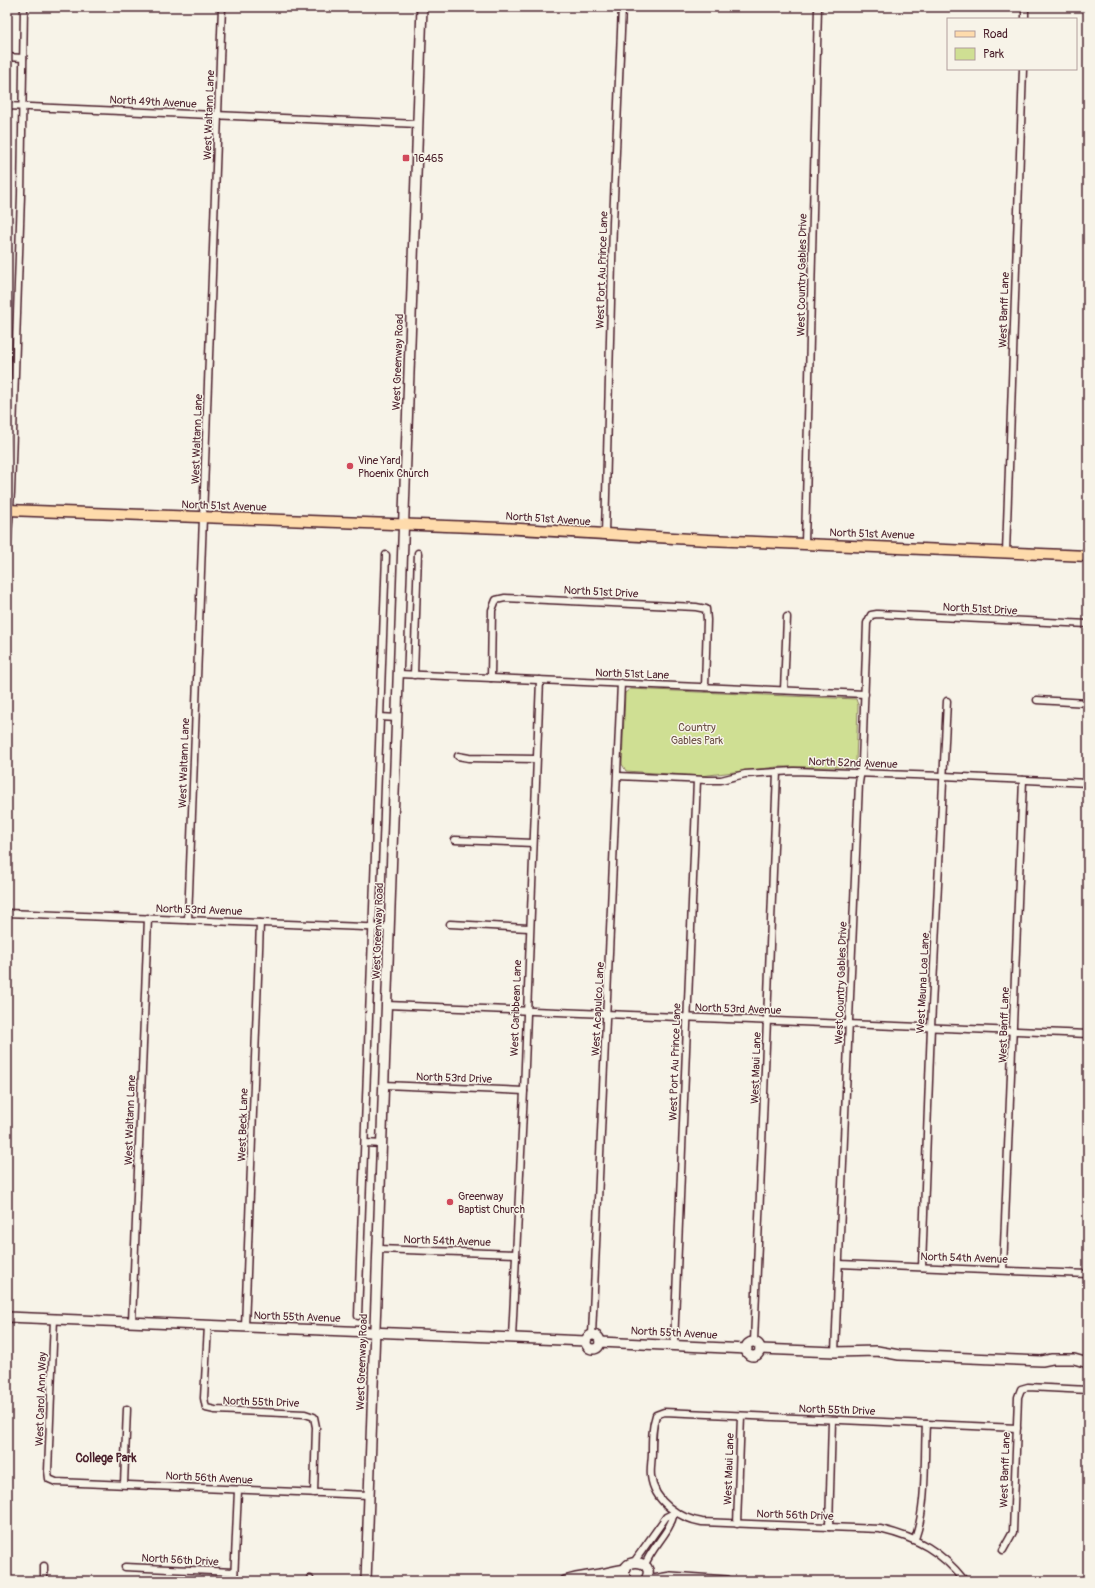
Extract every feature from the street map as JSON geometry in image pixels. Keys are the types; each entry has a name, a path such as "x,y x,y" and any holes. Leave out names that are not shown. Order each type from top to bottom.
{"main road":[{"name":"West Greenway Road","path":"366,1581 422,7"},
{"name":"North 51st Avenue","path":"8,510 501,528 708,540 1088,556"},
{"name":"North 55th Avenue","path":"7,1317 512,1338 593,1339 747,1349 749,1344 757,1345"},
{"path":"757,1345 835,1352 853,1356 872,1357 899,1355 1042,1361 1052,1359 1074,1360 1086,1363"},
{"path":"602,1574 610,1578 627,1580 625,1574 629,1564 640,1562 654,1572 671,1577"},
{"path":"645,1566 648,1575 646,1581 671,1577 728,1581"},
{"path":"565,1581 577,1577 626,1569"}],"street":[{"path":"7,551 20,218 24,7"},
{"name":"West Waltann Lane","path":"188,920 222,7"},
{"name":"West Port Au Prince Lane","path":"605,534 613,223 622,7"},
{"name":"West Country Gables Drive","path":"805,544 818,7"},
{"path":"1025,7 1025,18"},
{"path":"7,58 23,58"},
{"name":"West Banff Lane","path":"1006,553 1023,70"},
{"name":"North 49th Avenue","path":"7,106 418,124"},
{"path":"414,675 418,553"},
{"name":"West Greenway Road","path":"358,1316 386,555"},
{"name":"North 51st Drive","path":"491,678 492,610 496,600 513,599 696,607 706,610 705,687"},
{"name":"North 51st Drive","path":"871,616 878,614 1088,624"},
{"name":"West Country Gables Drive","path":"835,1352 867,623 871,616"},
{"path":"784,690 787,617"},
{"name":"North 51st Lane","path":"399,674 865,694"},
{"name":"West Caribbean Lane","path":"512,1338 524,1091 529,928 540,680"},
{"name":"West Acapulco Lane","path":"593,1339 621,683"},
{"path":"1037,700 1088,703"},
{"name":"West Mauna Loa Lane","path":"922,1267 931,1027 947,701"},
{"path":"380,717 397,718"},
{"path":"458,756 469,758 536,760"},
{"name":"North 52nd Avenue","path":"618,776 721,780 745,774 777,772 861,773 1088,783"},
{"name":"West Maui Lane","path":"757,1345 777,772"},
{"name":"West Port Au Prince Lane","path":"674,1345 697,780"},
{"name":"West Banff Lane","path":"1003,1270 1024,780"},
{"path":"455,840 533,843"},
{"name":"North 53rd Avenue","path":"7,912 390,928"},
{"name":"West Waltann Lane","path":"132,1322 148,918"},
{"name":"West Beck Lane","path":"245,1327 260,923"},
{"path":"450,924 529,928"},
{"name":"North 53rd Avenue","path":"387,1005 1088,1034"},
{"name":"North 53rd Drive","path":"384,1085 524,1091"},
{"path":"365,1144 382,1144"},
{"name":"North 54th Avenue","path":"378,1249 516,1254"},
{"name":"North 54th Avenue","path":"839,1264 1088,1274"},
{"name":"West Carol Ann Way","path":"50,1479 48,1471 54,1319"},
{"name":"North 55th Drive","path":"208,1326 204,1398 206,1408 215,1410 305,1414 314,1417 316,1427 314,1493"},
{"name":"West Banff Lane","path":"1004,1550 1013,1532 1018,1397 1021,1389 1028,1387 1088,1390"},
{"path":"124,1484 126,1409"},
{"name":"North 55th Drive","path":"674,1513 656,1491 651,1477 653,1424 656,1415 664,1412 832,1421 1017,1428"},
{"name":"West Maui Lane","path":"737,1524 742,1416"},
{"path":"829,1527 832,1421"},
{"path":"926,1424 922,1511 920,1526 914,1539 933,1550 952,1564 965,1581"},
{"name":"North 56th Avenue","path":"50,1479 56,1482 369,1495"},
{"path":"234,1581 238,1490"},
{"path":"634,1562 666,1517 674,1513"},
{"path":"645,1566 647,1558 672,1522 674,1513"},
{"name":"North 56th Drive","path":"674,1513 689,1520 702,1522 880,1529 914,1539"},
{"path":"654,1534 660,1539"},
{"path":"44,1566 44,1581"},
{"name":"North 56th Drive","path":"126,1567 234,1572"}],"green space":[{"name":"Country Gables Park","path":"630,689 856,699 858,705 856,762 850,767 777,767 700,776 626,771 622,764 625,693"}],"place":[{"name":"16465","path":"406,158"},
{"name":"Vine Yard Phoenix Church","path":"350,466"},
{"name":"Greenway Baptist Church","path":"450,1202"}],"district":[{"name":"College Park","path":"106,1458"}]}
